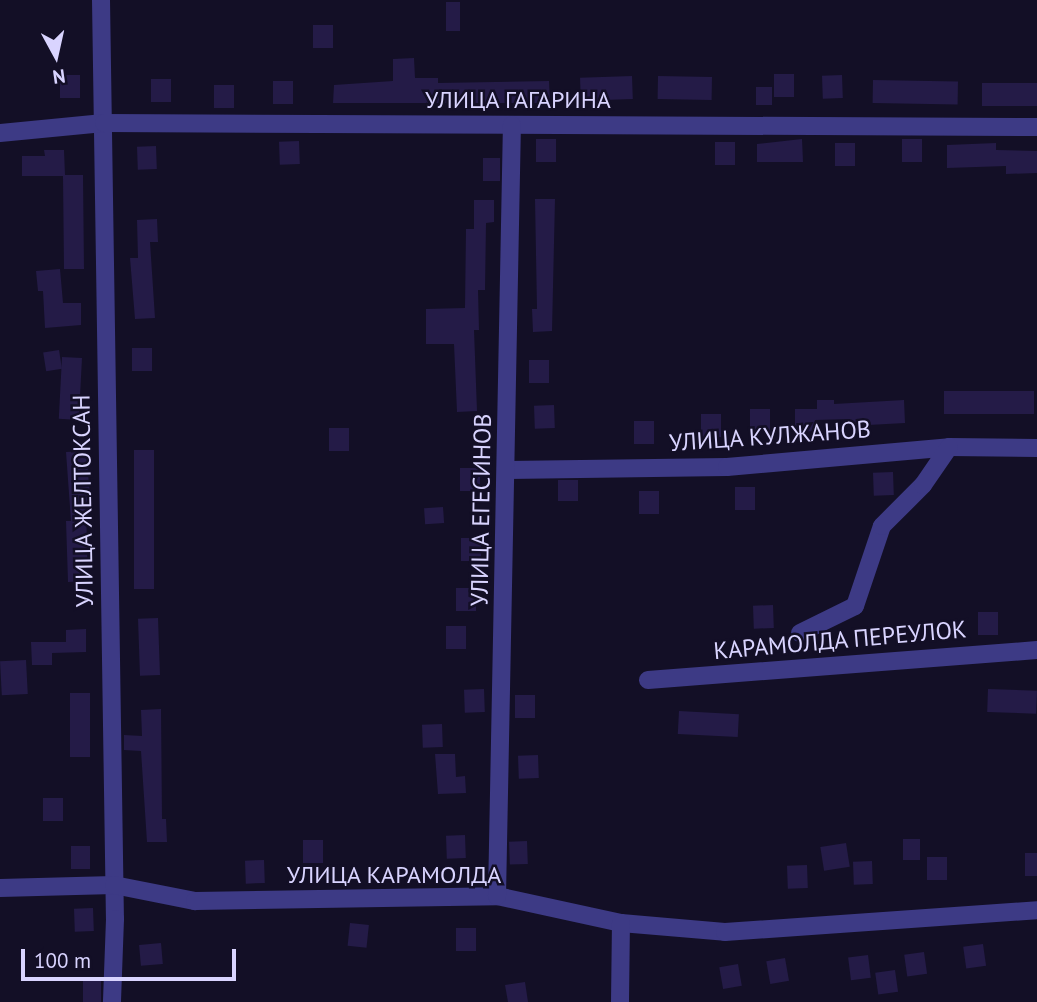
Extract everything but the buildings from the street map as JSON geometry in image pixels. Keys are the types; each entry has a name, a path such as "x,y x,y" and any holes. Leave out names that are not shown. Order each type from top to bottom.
{"street":[{"name":"УЛИЦА ЖЕЛТОКСАН","path":"101,0 114,885 112,1002"},
{"name":"УЛИЦА ГАГАРИНА","path":"0,132 104,123 1037,127"},
{"name":"УЛИЦА ЕГЕСИНОВ","path":"497,896 512,125"},
{"name":"УЛИЦА КУЛЖАНОВ","path":"507,470 727,467 949,447 1037,448"},
{"path":"800,633 855,606 882,526 923,485 949,447"},
{"name":"КАРАМОЛДА ПЕРЕУЛОК","path":"648,680 1037,650"},
{"name":"УЛИЦА КАРАМОЛДА","path":"0,888 114,885 195,901 497,896 621,923 724,932 1037,910"},
{"path":"620,1002 621,923"}]}
